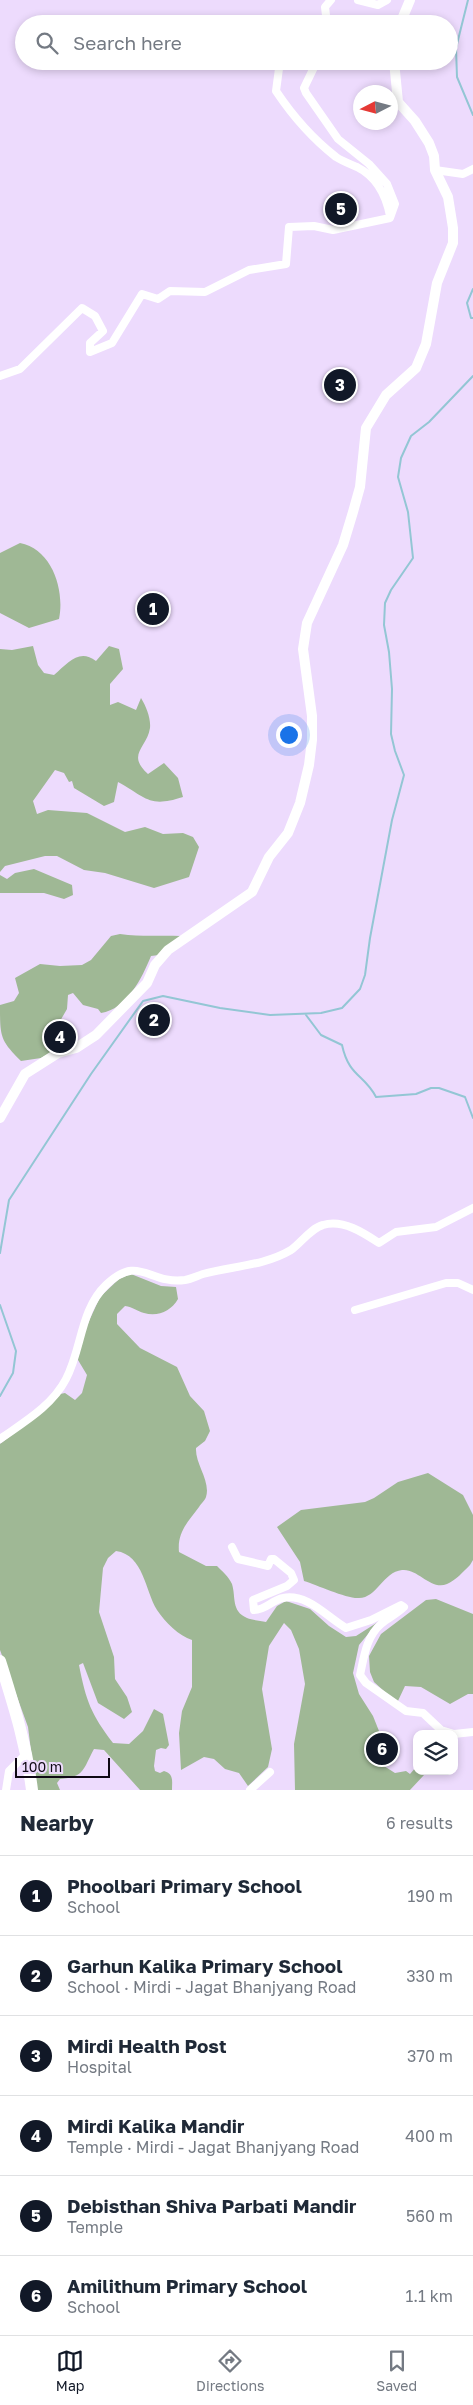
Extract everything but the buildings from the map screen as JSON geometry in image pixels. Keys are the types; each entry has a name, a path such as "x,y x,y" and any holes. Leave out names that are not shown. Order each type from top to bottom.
{"highway":[{"path":"0,1661 27,1753 32,1790"}],"street":[{"path":"326,15 325,7 332,0"},
{"path":"358,0 378,6 387,0"},
{"path":"404,15 410,0"},
{"path":"279,70 276,91 291,114 337,158 359,168 377,182 387,200 390,218"},
{"path":"313,70 304,88 306,94 338,139 369,164 387,184 395,204 390,218"},
{"path":"0,1118 25,1074 58,1053 76,1048 96,1034 146,983 155,965 168,950 252,892 268,857 288,833 304,790 312,740 312,716 303,649 307,623 342,545 353,512 360,487 366,428 386,395 416,368 426,344 437,283 453,243 453,228 448,197 435,170 434,156 429,143 415,121 398,102 395,70"},
{"path":"435,170 463,174 473,169"},
{"path":"0,376 20,368 82,308 95,316 103,331 90,344 90,352 112,343 142,294 158,299 170,291 205,292 249,270 286,264 288,227 299,225 333,230 390,218"},
{"path":"0,1440 40,1410 66,1379 74,1361 80,1334 95,1298 106,1285 126,1270 143,1271 164,1280 186,1280 203,1274 256,1264 282,1254 291,1250 322,1225 347,1226 379,1243 396,1232 436,1227 473,1208"},
{"path":"355,1310 446,1283 458,1283 473,1290"},
{"path":"232,1547 238,1559 268,1566 271,1559 274,1559 291,1573 294,1580 287,1586 253,1600 254,1610 261,1610 273,1601 290,1597 314,1605 346,1628 371,1620 401,1605 404,1607 379,1626 372,1636 366,1647 360,1675 366,1683 406,1711 423,1713 441,1730"},
{"path":"458,1734 473,1732"},
{"path":"6,1790 9,1771 27,1753"},
{"path":"250,1790 270,1772"}],"green space":[{"path":"20,543 40,553 48,562 54,572 60,596 59,619 29,628 0,613 0,553"},
{"path":"33,646 38,665 44,673 54,675 69,662 79,657 90,657 96,661 109,646 119,649 123,669 110,684 110,705 118,702 136,710 141,698 148,712 150,728 138,756 139,761 148,774 164,763 178,778 183,797 163,802 149,800 118,782 114,802 104,806 74,788 72,781 69,782 64,773 55,770 33,801 37,814 48,810 87,813 125,832 145,827 163,834 183,833 193,837 199,847 189,877 154,888 105,873 84,870 57,856 45,856 5,866 0,872 0,649 12,650"},
{"path":"34,869 72,885 73,895 64,899 44,893 0,893 0,875 7,879 15,873"},
{"path":"120,934 181,936 159,955 151,956 138,983 119,1006 101,1013 98,1009 83,1005 73,993 68,995 67,1009 52,1035 59,1048 41,1058 21,1061 5,1042 0,1024 0,1005 14,1001 19,993 15,978 40,964 60,966 82,965 91,960 111,936"},
{"path":"131,1274 161,1286 176,1287 178,1299 168,1310 149,1314 125,1306 117,1314 117,1324 140,1348 177,1367 190,1396 204,1411 210,1431 205,1441 196,1448 196,1454 205,1479 206,1497 184,1528 180,1539 179,1552 206,1566 217,1566 232,1584 238,1612 247,1618 266,1622 277,1606 286,1601 310,1609 329,1626 346,1637 356,1636 378,1622 359,1645 353,1673 359,1694 373,1716 379,1731 373,1759 395,1773 406,1771 410,1774 413,1771 413,1775 424,1775 410,1790 295,1790 294,1744 305,1684 299,1649 291,1630 284,1623 269,1646 262,1689 272,1749 268,1767 248,1786 239,1773 225,1769 214,1759 204,1757 181,1770 179,1733 182,1711 192,1687 192,1640 177,1632 157,1610 138,1566 133,1559 116,1551 108,1558 103,1568 99,1612 114,1657 115,1679 127,1697 132,1712 124,1719 98,1703 83,1663 79,1665 90,1707 99,1724 113,1743 129,1744 143,1731 154,1709 163,1714 169,1745 166,1749 156,1750 154,1766 155,1771 160,1773 167,1772 172,1778 172,1790 140,1790 104,1750 94,1749 85,1767 79,1774 60,1779 57,1783 60,1790 36,1790 28,1727 0,1650 0,1444 42,1412 60,1394 65,1393 75,1400 82,1393 87,1375 78,1360 79,1343 100,1297 119,1279"},
{"path":"428,1473 463,1495 473,1515 473,1560 459,1576 450,1583 441,1585 430,1582 414,1572 402,1570 390,1575 371,1594 359,1598 340,1594 304,1581 300,1562 277,1527 301,1510 365,1502 398,1482"},
{"path":"436,1599 473,1614 473,1694 468,1694 450,1704 421,1687 405,1686 397,1703 374,1682 370,1672 369,1656 381,1634 426,1600"}],"waterway":[{"path":"458,40 468,0"},
{"path":"457,70 457,77 473,115"},
{"path":"473,289 467,303 471,318 473,318"},
{"path":"0,1253 9,1200 91,1074 143,1001 163,996 220,1008 270,1015 321,1013 342,1008 360,989 365,975 392,820 404,775 391,734 392,689 389,652 384,625 385,603 391,590 413,558 408,512 398,477 401,458 411,436 429,422 473,376"},
{"path":"306,1015 321,1035 342,1045 349,1063 376,1097 416,1094 431,1088 439,1088 465,1097 473,1118"},
{"path":"0,1305 16,1351 13,1373 0,1396"}],"place":[{"name":"Debisthan Shiva Parbati Mandir","path":"341,209"},
{"name":"Mirdi Health Post","path":"340,385"},
{"name":"Phoolbari Primary School","path":"153,609"},
{"name":"Garhun Kalika Primary School","path":"154,1020"},
{"name":"Mirdi Kalika Mandir","path":"60,1037"},
{"name":"Amilithum Primary School","path":"382,1749"}]}
